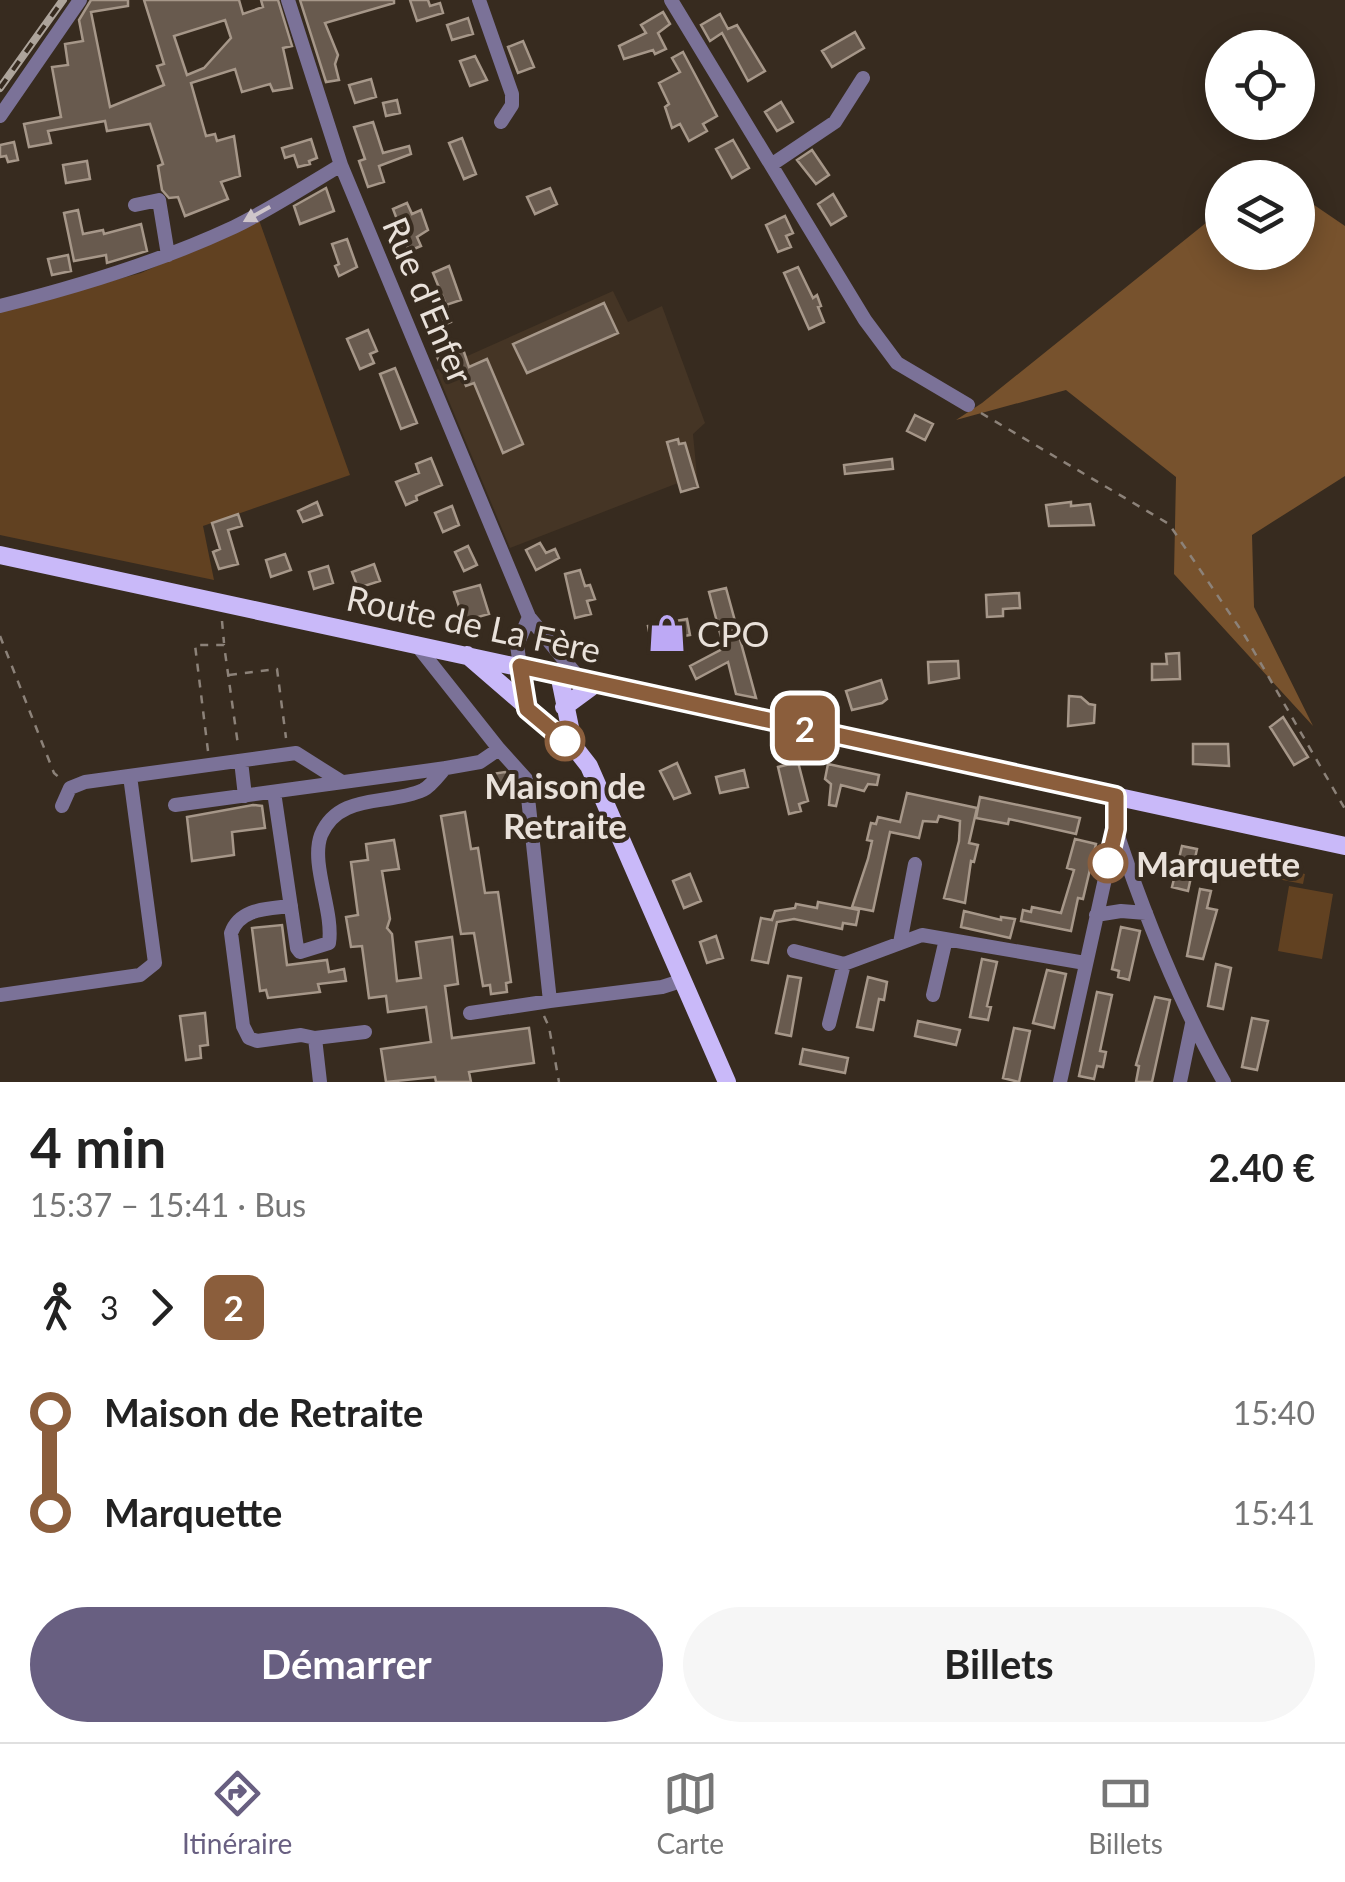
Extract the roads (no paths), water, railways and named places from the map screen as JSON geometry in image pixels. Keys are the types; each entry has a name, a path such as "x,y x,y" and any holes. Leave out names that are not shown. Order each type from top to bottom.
{"main road":[{"name":"Route de La Fère","path":"0,555 1345,846"},
{"path":"466,654 574,748 597,782 727,1082"},
{"path":"520,666 527,709"},
{"path":"559,674 574,748"},
{"path":"564,707 598,682"}],"street":[{"path":"0,116 80,0"},
{"name":"Rue d'Enfer","path":"288,0 341,166 530,618 579,678"},
{"path":"478,0 512,94 510,112 501,122"},
{"path":"671,0 865,320 898,363 968,406"},
{"path":"772,165 835,122 864,78"},
{"path":"0,306 94,281 168,255 253,217 341,166"},
{"path":"135,204 159,200 168,255"},
{"path":"492,660 516,645 530,618"},
{"path":"415,643 526,779 543,1002"},
{"path":"516,645 520,666"},
{"path":"555,653 559,674"},
{"path":"175,805 480,762 498,748"},
{"path":"62,806 70,788 288,754 296,754 342,782"},
{"path":"240,761 245,796"},
{"path":"274,792 300,952 329,943 319,852 322,835 337,814 354,805 425,790 446,768"},
{"path":"0,995 140,975 154,962 156,951 130,776"},
{"path":"1060,1082 1116,829 1116,796"},
{"path":"1116,829 1192,1024 1224,1082"},
{"path":"900,943 915,864"},
{"path":"291,906 250,912 233,926 243,1026 249,1038 257,1041 365,1032"},
{"path":"1096,915 1146,912"},
{"path":"794,952 844,964 922,935 1085,963"},
{"path":"933,995 946,939"},
{"path":"828,1024 844,964"},
{"path":"470,1013 662,987 684,980"},
{"path":"1180,1082 1192,1024"},
{"path":"315,1038 320,1082"}],"railway":[{"path":"0,88 63,0"}],"place":[{"name":"CPO","path":"667,633"},
{"name":"Maison de Retraite","path":"565,741"},
{"name":"Marquette","path":"1108,863"}]}
